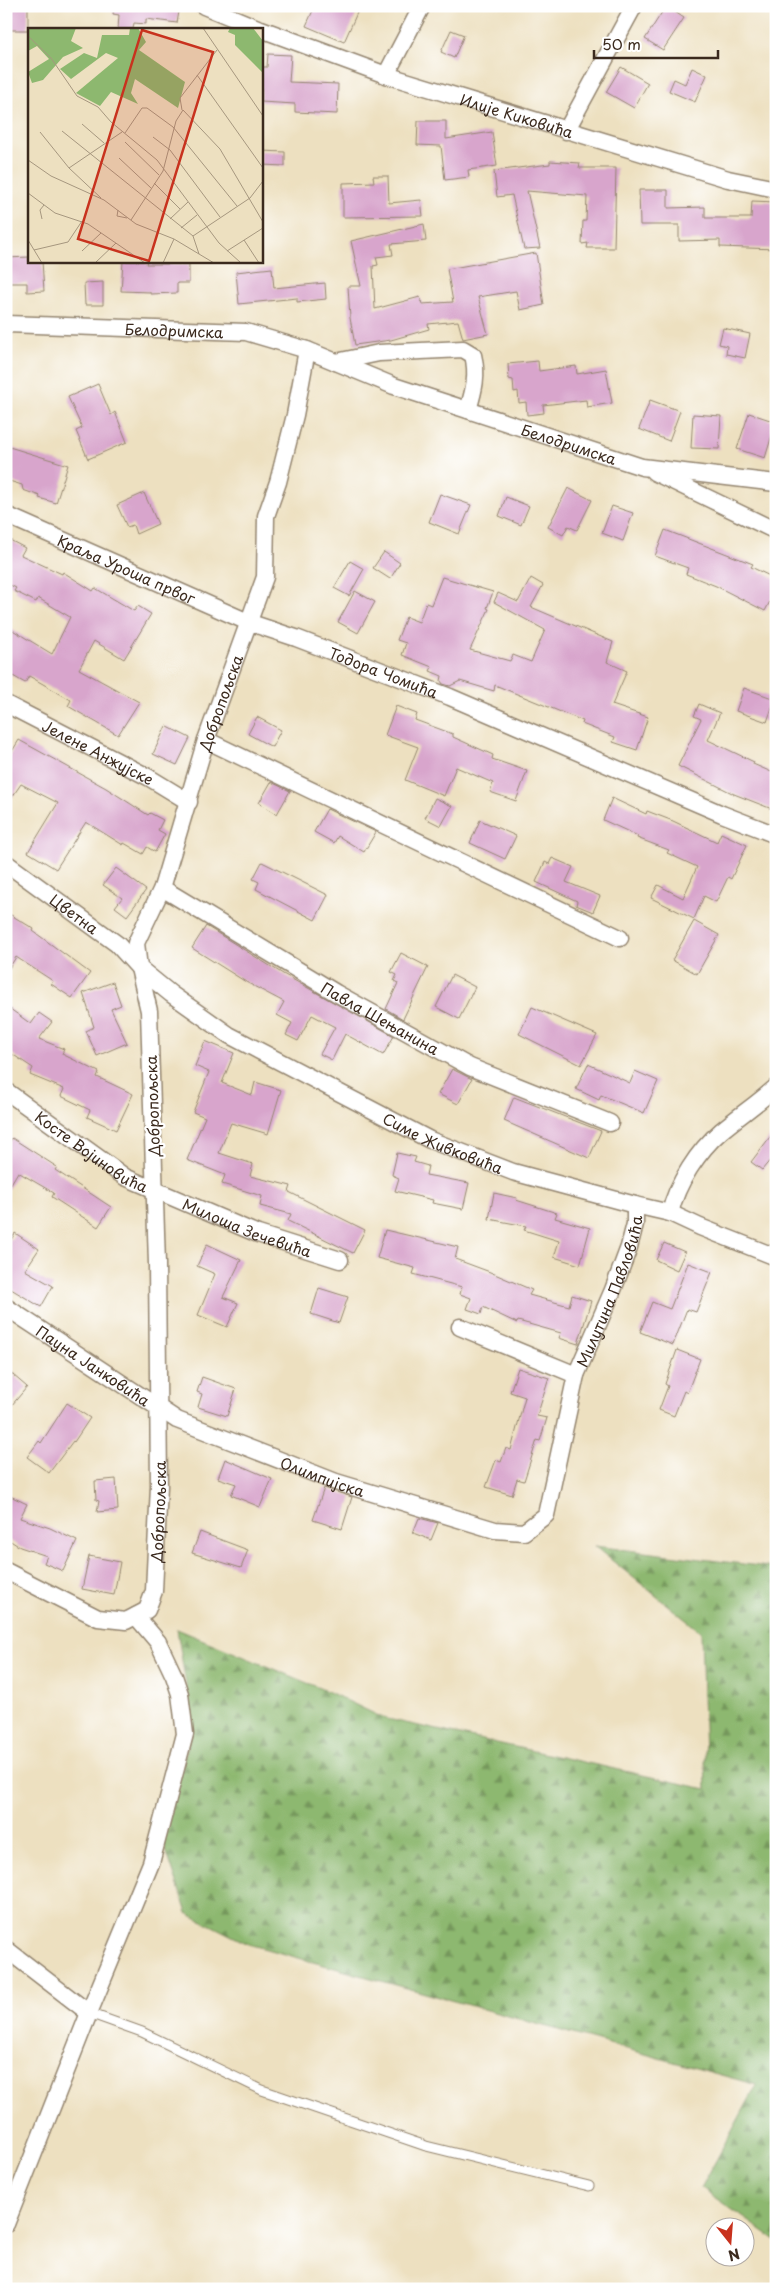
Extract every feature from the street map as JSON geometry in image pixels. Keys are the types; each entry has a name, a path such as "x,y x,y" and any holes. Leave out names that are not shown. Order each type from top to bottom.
{"street":[{"name":"Илије Киковића","path":"204,6 258,28"},
{"path":"386,75 422,6"},
{"path":"566,131 634,6"},
{"name":"Илије Киковића","path":"262,30 386,75 566,131 728,179 776,189"},
{"name":"Белодримска","path":"6,324 246,332 307,350 394,386 642,467 776,531"},
{"path":"336,362 379,353 463,349 473,355 476,367 476,381 468,410"},
{"path":"248,622 265,577 266,516 278,482 293,423 307,350"},
{"name":"Белодримска","path":"642,467 776,482"},
{"name":"Краља Уроша првог","path":"6,515 248,622"},
{"name":"Добропољска","path":"142,1613 154,1591 160,1486 149,1011 139,968 136,943 162,888 206,740 248,622"},
{"name":"Тодора Чомића","path":"248,622 296,638 450,697 722,814 776,835"},
{"name":"Јелене Анжујске","path":"6,704 148,776 189,802"},
{"path":"206,740 620,938"},
{"name":"Цветна","path":"6,863 117,944 139,968"},
{"name":"Павла Шењанина","path":"162,888 336,993 470,1068 610,1123"},
{"name":"Симе Живковића","path":"139,968 171,994 228,1035 430,1140 513,1172 670,1213 776,1257"},
{"path":"670,1213 674,1196 702,1152 721,1132 756,1106 776,1087"},
{"name":"Косте Војиновића","path":"6,1091 125,1177 154,1191"},
{"name":"Милоша Зечевића","path":"154,1191 258,1234 340,1260"},
{"name":"Милутина Павловића","path":"495,1530 524,1532 546,1515 576,1375 613,1290 629,1247 635,1224 635,1205"},
{"name":"Пауна Јанковића","path":"6,1306 158,1406"},
{"path":"460,1327 576,1375"},
{"name":"Олимпијска","path":"158,1406 177,1420 336,1482 495,1530"},
{"path":"6,1571 98,1618 126,1621 142,1613 174,1676 180,1694 185,1734 152,1863 89,2013 6,2224"},
{"path":"6,1949 89,2013"}],"lane":[{"path":"89,2013 142,2032 262,2090 426,2146 589,2186"}],"green space":[{"path":"594,1546 776,1568 776,2240 754,2225 754,2218 744,2218 701,2188 757,2085 248,1944 187,1913 161,1835 193,1729 177,1629 329,1692 383,1718 706,1789 701,1632"}],"building":[{"path":"6,6 28,6 28,30 6,30"},
{"path":"114,6 180,6 177,23 146,19 146,24 134,23 133,28 118,28 119,15 113,14"},
{"path":"315,6 360,6 344,42 306,26"},
{"path":"666,6 684,18 663,50 645,39"},
{"path":"451,30 464,35 454,58 441,52"},
{"path":"268,54 291,55 289,82 338,84 337,114 295,112 295,104 262,102 262,67 267,67"},
{"path":"621,67 648,83 634,108 606,92"},
{"path":"692,68 707,75 695,102 669,91 674,79 685,84"},
{"path":"418,121 446,121 446,139 492,132 497,166 468,170 469,177 445,180 441,146 417,145"},
{"path":"262,151 285,152 285,166 262,165"},
{"path":"550,161 580,163 579,168 616,168 614,248 587,248 588,243 582,244 583,221 586,221 587,196 527,191 540,248 524,249 512,195 497,197 494,171 550,164"},
{"path":"373,176 388,176 389,203 421,200 423,216 343,217 343,183 374,182"},
{"path":"639,190 668,190 668,208 705,207 705,218 751,218 752,201 776,202 776,249 720,247 720,240 679,241 679,225 640,225"},
{"path":"424,224 426,241 391,244 393,255 376,257 378,265 373,266 375,309 420,297 422,304 453,302 447,269 536,253 544,305 520,310 516,291 478,297 488,334 463,339 458,321 428,324 429,329 391,340 355,345 350,318 348,286 361,286 351,241"},
{"path":"28,257 28,262 42,262 44,291 27,292 27,283 6,283 6,258"},
{"path":"123,262 189,264 189,283 177,283 177,293 150,294 150,292 121,291"},
{"path":"272,268 274,288 325,283 326,299 297,302 297,298 239,304 236,272"},
{"path":"103,282 103,305 85,305 84,283"},
{"path":"723,328 750,334 745,358 726,354 727,346 719,344"},
{"path":"538,361 539,371 576,366 577,374 606,369 612,403 587,407 586,400 543,405 544,413 527,415 526,402 519,403 518,391 514,392 513,380 509,379 508,364"},
{"path":"98,384 111,415 115,412 127,442 88,459 76,431 82,428 68,397"},
{"path":"650,400 680,411 669,441 639,429"},
{"path":"749,413 776,422 765,458 737,449"},
{"path":"693,414 721,416 719,449 691,448"},
{"path":"6,446 68,465 56,503 39,498 40,496 23,490 22,485 6,480"},
{"path":"568,488 592,500 577,530 568,526 563,535 548,527"},
{"path":"144,493 158,524 136,534 133,525 127,527 117,505"},
{"path":"440,494 471,505 459,534 429,522"},
{"path":"506,497 529,506 521,525 499,516"},
{"path":"612,506 633,513 623,541 602,533"},
{"path":"665,530 753,564 751,567 776,579 776,590 765,611 716,586 686,574 688,568 655,556"},
{"path":"6,538 25,548 21,555 62,574 63,572 93,591 95,588 134,611 138,606 151,614 124,659 94,641 79,669 139,702 118,735 68,706 71,700 29,676 25,683 6,672 6,626 52,654 70,617 38,598 36,602 14,591 16,588 6,583"},
{"path":"384,552 400,563 390,579 373,568"},
{"path":"350,561 364,569 349,596 334,588"},
{"path":"442,577 493,592 487,608 489,609 470,650 510,661 513,655 531,662 545,630 494,602 498,593 518,602 531,578 543,585 531,607 613,642 607,662 627,671 612,705 648,717 637,750 613,742 615,737 582,724 583,721 495,685 494,691 460,681 450,686 443,684 441,681 442,676 430,671 432,667 402,655 406,643 397,640 406,617 419,622 426,603 431,605"},
{"path":"355,591 375,602 358,633 338,622"},
{"path":"744,688 775,699 767,722 736,711"},
{"path":"699,704 720,713 708,740 776,774 776,801 772,809 734,794 678,766 701,719 694,716"},
{"path":"396,706 417,714 415,720 453,734 453,737 493,755 492,759 527,771 516,801 490,792 493,783 456,767 444,796 405,780 418,747 385,735"},
{"path":"257,717 281,730 272,747 248,734"},
{"path":"166,726 190,738 177,765 153,754"},
{"path":"19,740 106,788 148,815 150,813 163,820 158,830 165,834 155,852 147,847 143,854 124,843 123,845 86,822 56,869 28,852 58,803 21,784 6,806 6,761"},
{"path":"271,782 290,791 277,814 259,803"},
{"path":"435,798 452,806 441,826 425,818"},
{"path":"612,798 646,814 647,811 673,821 717,842 721,833 747,845 731,879 728,877 716,902 704,896 694,919 651,898 658,885 683,898 697,867 667,853 669,850 637,838 638,836 603,820"},
{"path":"327,809 376,832 364,852 338,836 334,843 314,832"},
{"path":"480,820 516,836 505,859 470,843"},
{"path":"552,858 573,867 566,882 600,896 593,912 576,905 577,901 536,882 545,862 549,864"},
{"path":"262,862 328,895 315,920 256,889 259,882 253,879"},
{"path":"116,868 146,890 127,916 115,907 122,898 103,885"},
{"path":"6,912 34,929 33,931 90,973 72,998 51,984 53,981 16,957 6,973"},
{"path":"694,921 719,935 697,974 672,960"},
{"path":"206,926 283,974 394,1036 383,1055 345,1034 332,1060 320,1054 335,1027 312,1015 298,1041 286,1035 292,1023 277,1015 284,1002 246,982 192,948"},
{"path":"401,953 428,967 403,1019 386,1009 398,983 394,981 397,975 391,972"},
{"path":"452,975 475,987 459,1019 436,1007"},
{"path":"113,982 121,1005 111,1009 127,1043 97,1056 86,1031 94,1027 83,993"},
{"path":"6,1006 31,1024 39,1013 52,1022 39,1039 64,1049 62,1054 99,1072 97,1077 133,1094 116,1130 87,1117 90,1110 61,1096 64,1089 30,1075 33,1068 6,1050"},
{"path":"532,1007 597,1035 581,1065 519,1034"},
{"path":"205,1041 234,1053 222,1083 252,1095 255,1082 281,1090 268,1134 231,1123 219,1153 253,1164 250,1176 291,1186 289,1192 365,1230 353,1253 288,1221 291,1214 260,1206 262,1196 222,1184 225,1175 187,1160 205,1117 193,1112 209,1072 195,1066"},
{"path":"588,1064 630,1083 635,1071 658,1081 644,1113 601,1095 599,1100 576,1089"},
{"path":"452,1069 472,1079 458,1104 438,1094"},
{"path":"514,1097 601,1131 589,1158 504,1121"},
{"path":"776,1129 776,1153 762,1170 751,1162"},
{"path":"12,1138 57,1167 55,1170 111,1207 98,1227 52,1197 54,1193 18,1172 6,1192 6,1147"},
{"path":"397,1153 416,1157 414,1162 428,1166 426,1175 469,1183 463,1209 432,1203 433,1200 395,1191 399,1178 392,1175"},
{"path":"494,1193 517,1198 516,1200 557,1213 555,1218 590,1228 580,1265 554,1257 559,1241 524,1230 526,1226 489,1219"},
{"path":"385,1230 458,1247 455,1259 532,1290 529,1295 569,1306 572,1295 591,1301 578,1344 559,1338 561,1333 518,1321 517,1323 483,1307 481,1314 467,1309 471,1298 460,1294 462,1287 413,1274 415,1268 377,1258"},
{"path":"15,1233 39,1249 25,1270 53,1286 41,1307 6,1286 6,1236 11,1240"},
{"path":"664,1243 685,1252 677,1270 656,1260"},
{"path":"207,1244 241,1260 223,1297 238,1303 227,1327 198,1315 215,1274 197,1266"},
{"path":"688,1263 712,1272 696,1312 687,1309 673,1345 640,1332 652,1302 670,1309"},
{"path":"319,1288 348,1297 339,1323 311,1314"},
{"path":"677,1350 700,1359 687,1393 684,1391 674,1416 659,1410 668,1386 665,1384"},
{"path":"518,1368 549,1378 537,1416 547,1418 540,1441 537,1440 524,1481 517,1479 512,1495 486,1487 496,1460 501,1462 506,1448 511,1450 525,1397 510,1392"},
{"path":"6,1369 27,1387 6,1412"},
{"path":"202,1377 236,1389 227,1416 198,1407 202,1394 197,1392"},
{"path":"67,1403 90,1418 74,1442 49,1473 27,1457 39,1441 41,1443"},
{"path":"225,1459 272,1479 260,1507 231,1495 236,1484 218,1478"},
{"path":"116,1479 118,1510 97,1512 99,1501 96,1500 95,1481"},
{"path":"324,1488 352,1497 342,1529 313,1520"},
{"path":"6,1494 27,1504 20,1518 50,1528 77,1541 63,1571 44,1563 47,1556 20,1547 9,1540 6,1545"},
{"path":"419,1518 438,1523 431,1540 413,1533"},
{"path":"200,1532 248,1550 241,1568 192,1553"},
{"path":"89,1556 120,1562 114,1595 82,1589"}]}
